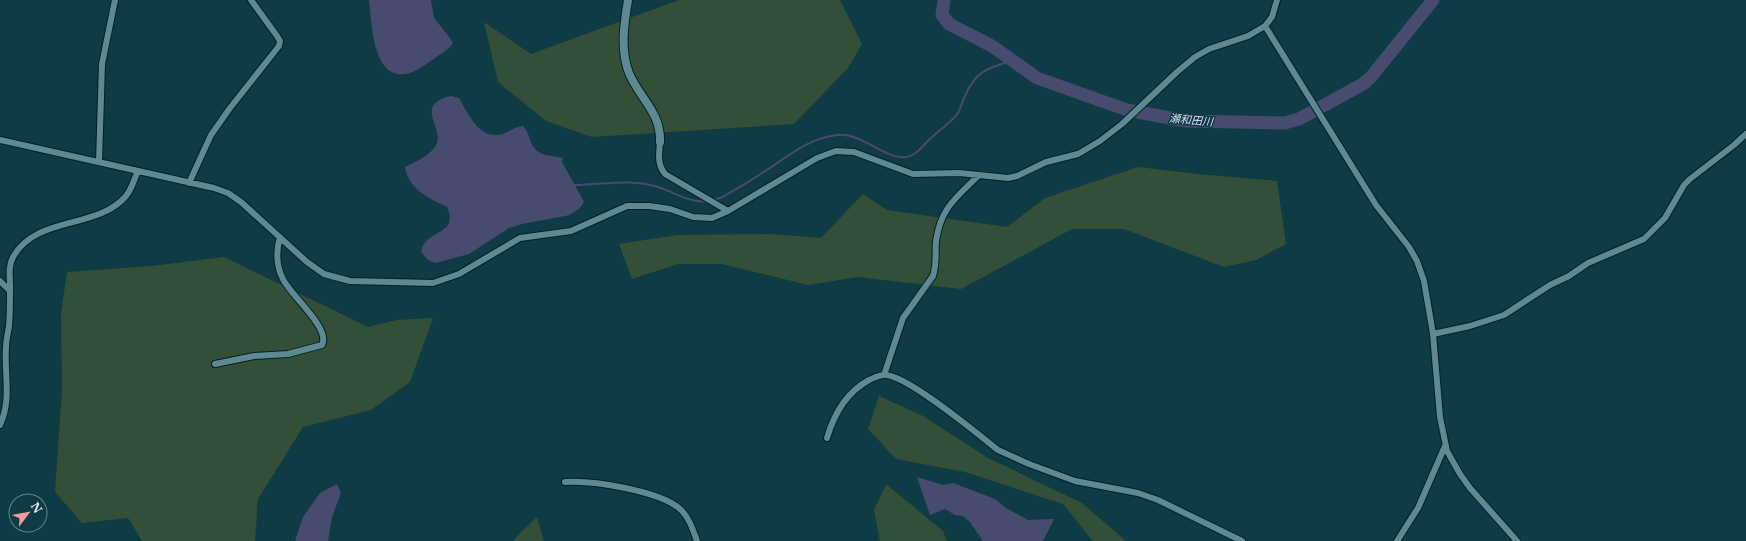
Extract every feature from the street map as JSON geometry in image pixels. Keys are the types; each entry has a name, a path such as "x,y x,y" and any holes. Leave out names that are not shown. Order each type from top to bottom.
{"street":[{"path":"99,162 102,64 115,0"},
{"path":"189,183 211,135 230,108 279,46 280,41 277,36 250,0"},
{"path":"628,0 624,32 625,60 633,82 658,121 660,142 659,163 665,174 728,211"},
{"path":"0,140 214,188 237,198 313,266 324,274 357,282 427,283 444,281 459,274 520,238 571,231 627,206 649,206 708,219 718,216 817,158 836,150 854,152 913,174 959,173 1013,177 1050,161 1084,151 1122,124 1195,57 1215,46 1257,32 1265,26 1272,17 1278,0"},
{"path":"1265,26 1376,205 1418,261 1424,281 1433,334 1440,410 1446,446 1460,474 1470,488 1517,541"},
{"path":"1433,334 1470,326 1504,315 1550,285 1569,276 1588,263 1644,239 1665,218 1684,185 1690,178 1734,145 1746,134"},
{"path":"0,426 7,400 6,346 9,326 11,263 14,255 26,241 40,232 108,209 122,200 128,194 138,171"},
{"path":"884,375 903,318 933,276 935,269 938,231 945,211 979,175"},
{"path":"215,364 254,356 288,354 319,347 324,342 322,332 315,320 293,295 283,279 277,249 280,237"},
{"path":"0,281 10,291"},
{"path":"827,438 831,423 851,393 866,382 884,375 899,379 912,387 998,450 1010,457 1075,481 1131,491 1151,498 1242,541"},
{"path":"1397,541 1418,508 1446,446"},
{"path":"565,482 575,481 600,484 649,494 667,500 679,508 686,516 697,541"}],"green space":[{"path":"679,0 840,0 862,44 848,68 794,124 592,137 546,121 498,82 484,22 531,54"},
{"path":"1138,167 1277,181 1286,244 1256,260 1224,267 1124,229 1072,229 961,289 858,277 808,285 722,264 678,264 632,279 619,244 677,235 769,234 821,238 863,194 887,210 1007,227 1045,198"},
{"path":"224,257 368,327 397,320 433,318 410,382 371,410 303,427 258,499 255,541 142,541 128,518 82,523 55,492 62,390 61,313 67,272 152,266"},
{"path":"879,396 923,416 988,458 1082,503 1126,541 1093,541 1063,504 965,472 896,459 868,429"},
{"path":"886,484 943,531 947,541 880,541 874,510"},
{"path":"537,517 544,541 513,541 514,539"}],"water":[{"path":"369,0 431,0 434,18 453,43 449,48 419,69 410,73 397,74 388,69 381,61 376,49"},
{"path":"451,96 459,98 473,122 483,131 489,134 499,135 523,126 535,149 544,154 563,158 562,162 584,202 580,208 570,215 522,224 509,228 469,254 435,263 428,260 421,252 424,245 428,239 445,228 449,223 450,216 447,207 427,196 415,187 407,175 405,167 423,158 434,148 438,137 432,117 432,110 434,105 440,100"},
{"path":"917,477 943,485 953,483 995,499 1006,508 1028,520 1054,519 1043,541 983,541 970,522 963,516 955,515 945,509 930,515"},
{"path":"337,484 341,493 332,517 328,541 295,541 303,517 320,493"}],"waterway":[{"name":"瀬和田川","path":"944,0 942,15 949,24 992,46 1037,78 1127,110 1186,121 1285,123 1299,119 1363,84 1371,77 1433,0"},
{"path":"713,200 723,197 807,144 826,137 837,135 848,136 858,139 896,157 905,157 914,154 955,117 969,88 978,76 995,66 1011,61"},
{"path":"572,185 626,182 648,184 695,201 708,201"}]}
